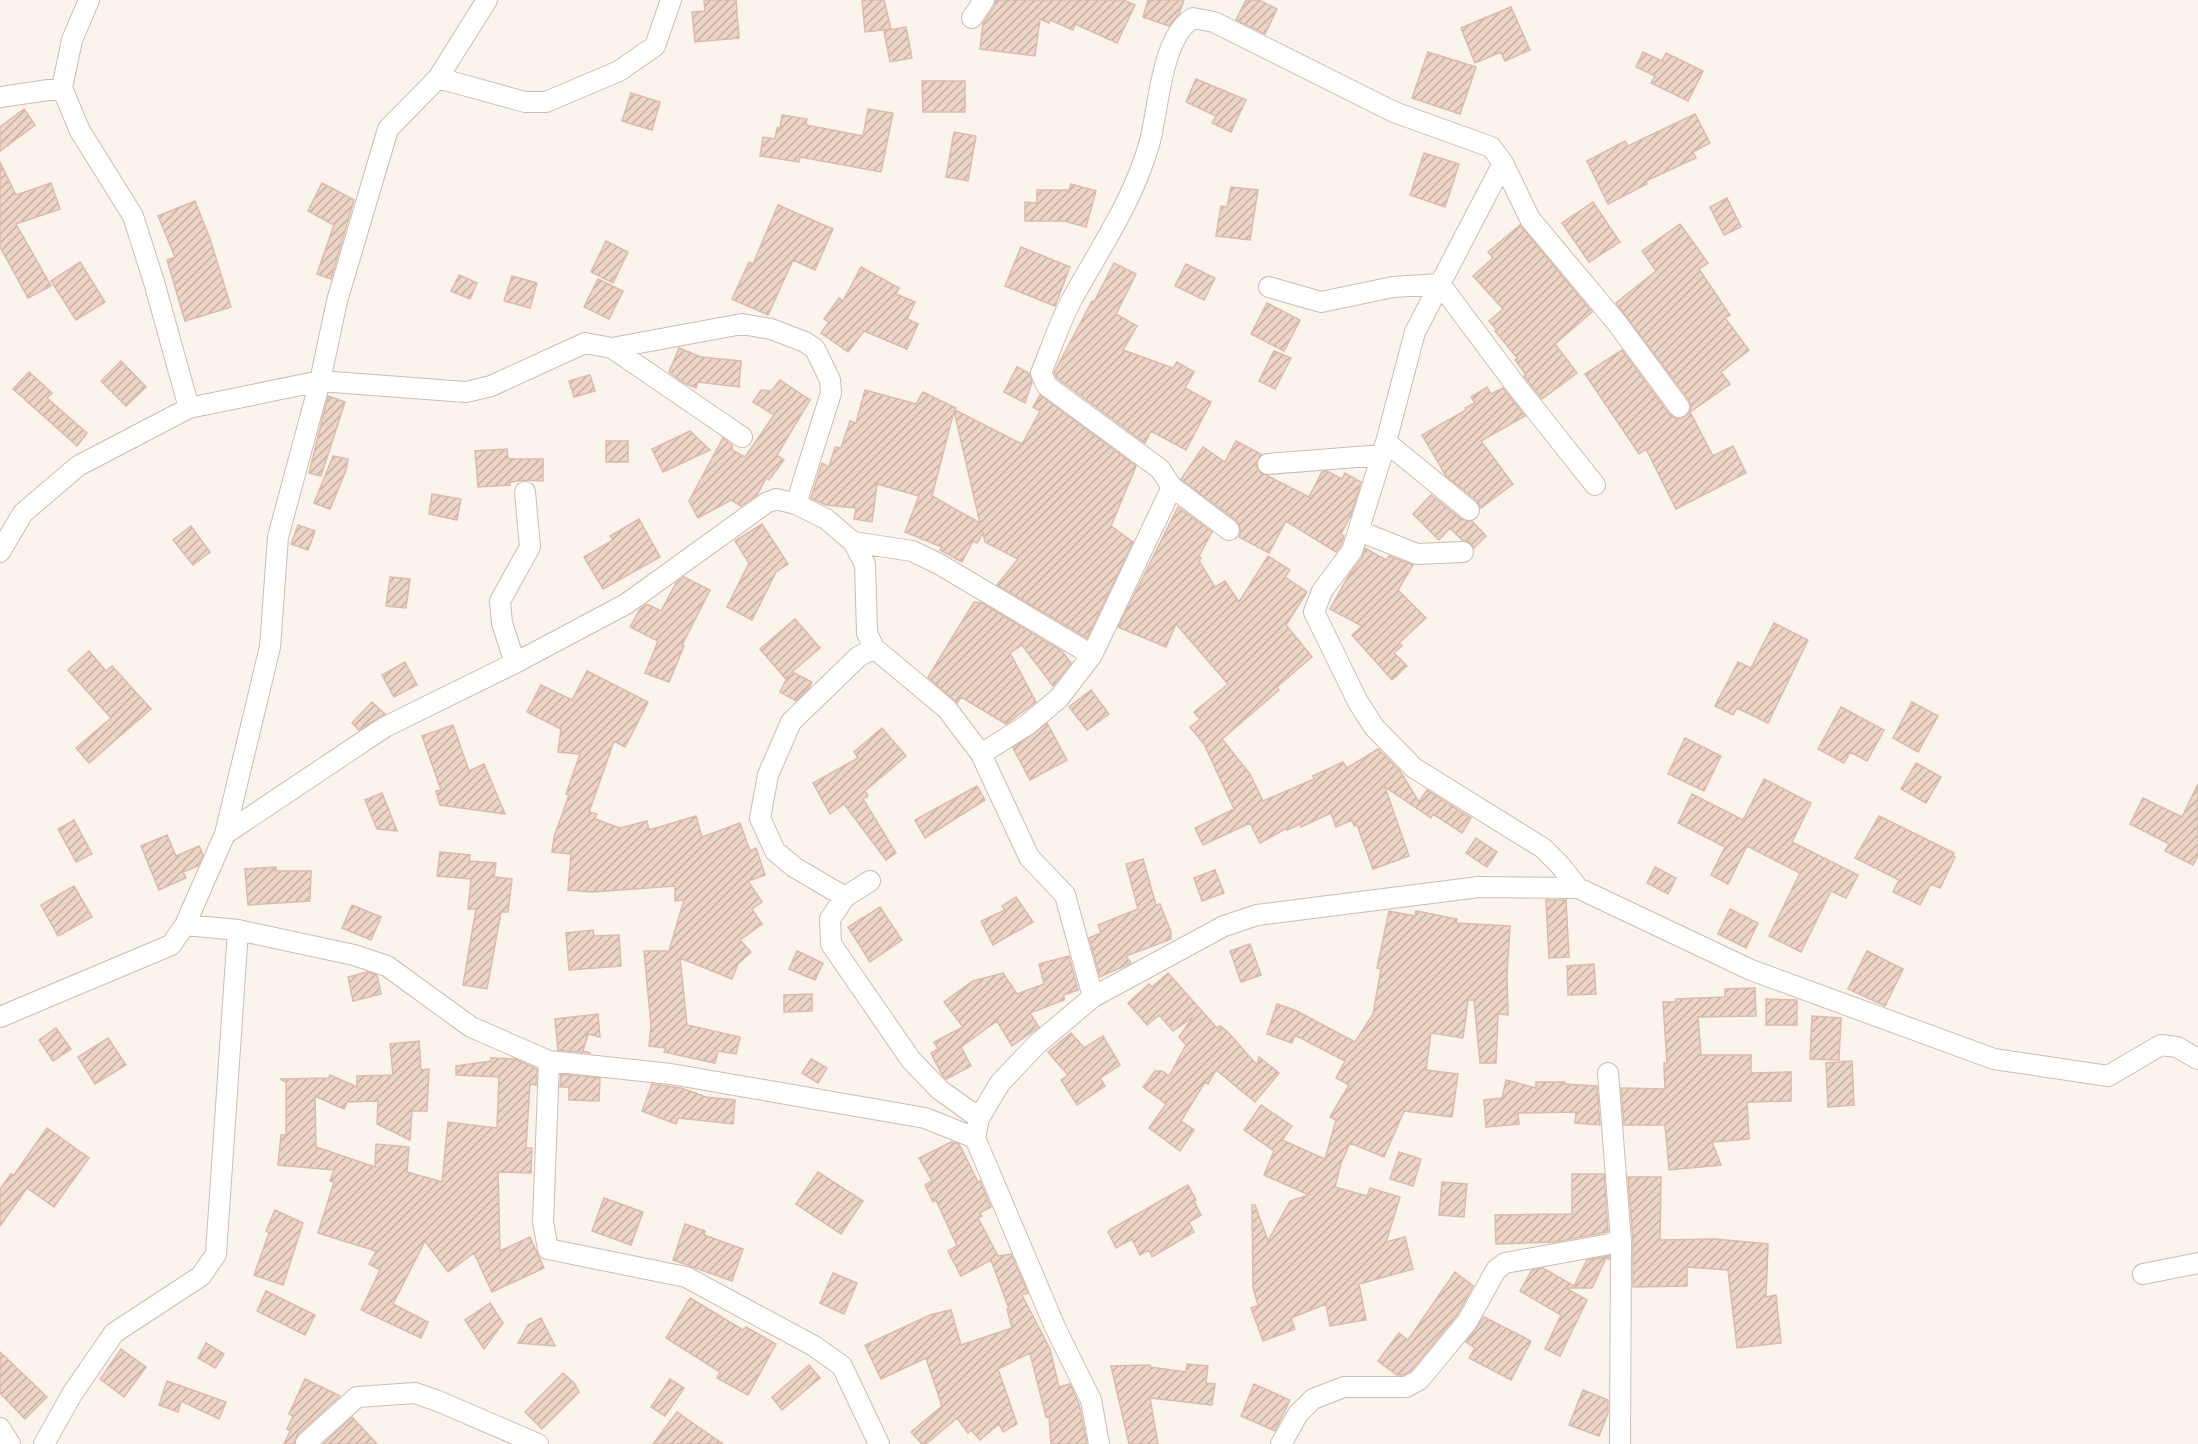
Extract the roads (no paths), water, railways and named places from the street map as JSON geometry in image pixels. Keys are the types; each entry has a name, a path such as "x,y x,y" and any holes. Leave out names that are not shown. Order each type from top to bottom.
{"street":[{"path":"89,0 72,40 62,88 80,131 133,216 189,408"},
{"path":"0,1017 171,945 185,925 225,834 270,647 278,537 320,381 337,301 388,129 438,78 487,0"},
{"path":"438,78 525,102 546,102 620,71 655,46 671,0"},
{"path":"972,18 984,0"},
{"path":"1229,530 1172,487 1160,469 1047,386 1041,373 1070,303 1130,197 1150,141 1166,59 1194,9 1214,22 1394,112 1491,147 1503,163 1530,219 1617,323 1680,408"},
{"path":"0,97 62,88"},
{"path":"1503,163 1415,332 1384,449 1353,551 1322,591 1314,612 1358,702 1374,727 1414,768 1542,849 1560,865 1578,888"},
{"path":"1269,286 1321,302 1393,286 1440,284"},
{"path":"1440,284 1514,383 1595,485"},
{"path":"0,552 23,513 78,466 189,408 320,381 466,392 491,386 585,343 612,348 742,324 771,329 805,342 815,349 830,380 831,393 796,504"},
{"path":"612,348 742,437"},
{"path":"1268,464 1384,449 1469,510"},
{"path":"981,754 1027,725 1059,698 1092,655 1172,487"},
{"path":"515,663 502,623 500,601 530,547 525,492"},
{"path":"225,834 384,727 515,663 626,604 766,502 776,500 796,504 826,519 853,542 865,564 867,633 874,648 947,709 981,754 1029,857 1065,896 1093,997"},
{"path":"1359,531 1417,554 1463,552"},
{"path":"853,542 912,551 1092,655"},
{"path":"845,897 794,867 775,851 760,818 768,775 791,722 858,657 874,648"},
{"path":"870,881 845,897 830,919 831,944 911,1060 940,1090 979,1118"},
{"path":"1099,1444 1091,1400 1054,1327 975,1138 979,1118 1000,1083 1037,1044 1093,997 1224,926 1257,915 1479,887 1578,888 1750,970 1994,1059 2108,1076 2161,1045 2177,1047 2198,1059"},
{"path":"185,925 238,930 354,955 387,966 471,1028 549,1061 671,1074 914,1116 925,1118 975,1138"},
{"path":"45,1444 72,1394 114,1334 201,1276 216,1254 238,930"},
{"path":"549,1061 543,1222 548,1249 686,1277 814,1346 842,1366 879,1444"},
{"path":"1608,1073 1621,1242 1620,1444"},
{"path":"1281,1444 1298,1414 1313,1400 1344,1387 1406,1387 1419,1380 1467,1322 1496,1270 1505,1263 1621,1242"},
{"path":"2143,1274 2198,1263"},
{"path":"306,1443 357,1397 415,1393 538,1444"},
{"path":"0,1428 10,1444"}]}
